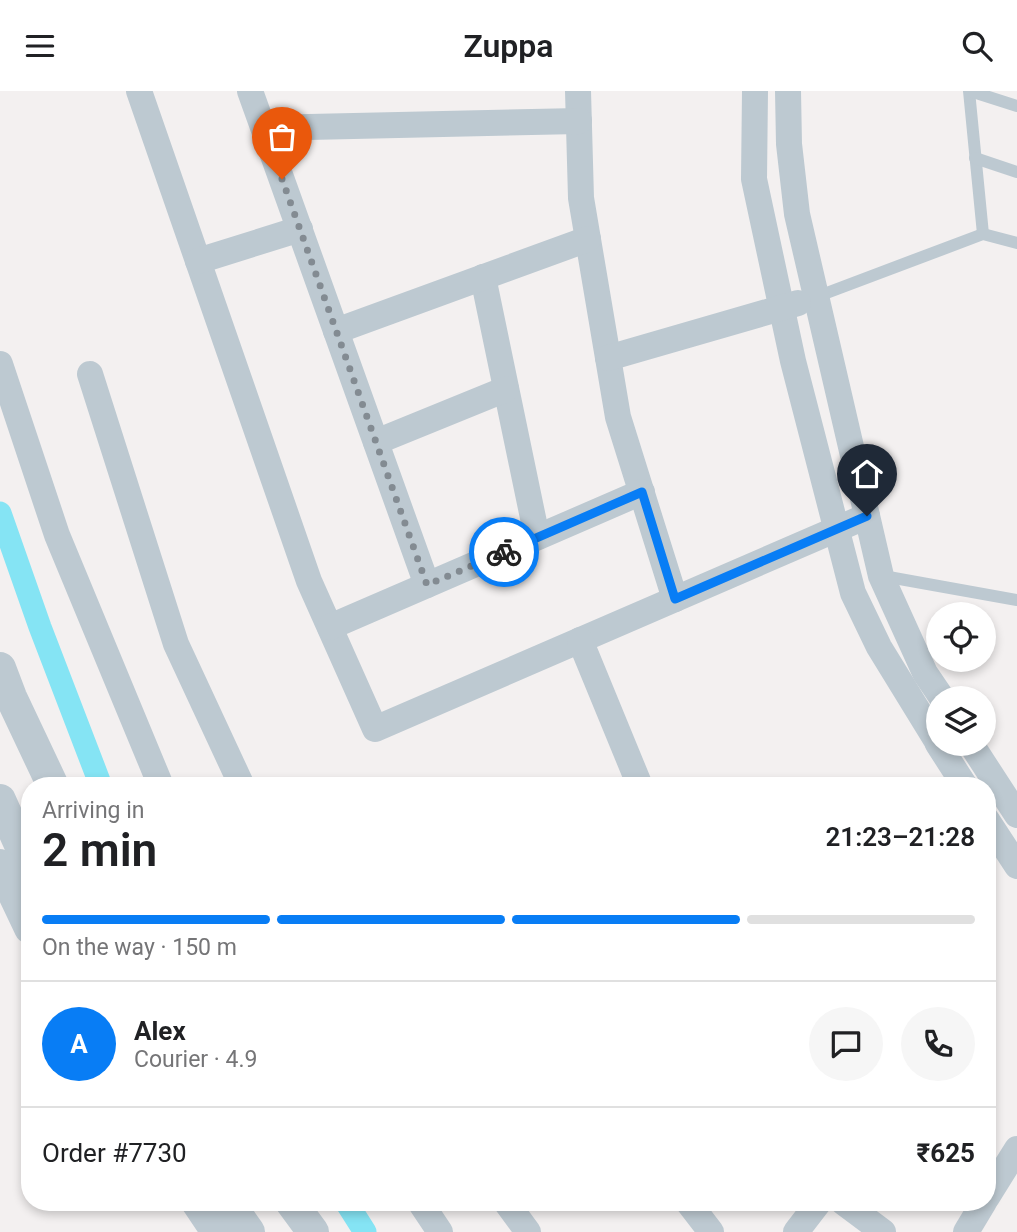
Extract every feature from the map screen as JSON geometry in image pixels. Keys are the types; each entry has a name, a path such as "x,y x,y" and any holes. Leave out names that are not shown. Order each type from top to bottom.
{"street":[{"path":"139,91 309,581 375,729 867,516"},
{"path":"250,91 427,585"},
{"path":"578,91 581,198 618,417 675,599"},
{"path":"755,91 754,179 793,361 853,593 879,647 926,724"},
{"path":"788,91 789,144 797,214 881,576 925,673 934,686"},
{"path":"264,128 579,121"},
{"path":"198,261 300,229"},
{"path":"336,331 588,239"},
{"path":"483,277 537,537"},
{"path":"608,358 816,297"},
{"path":"0,364 57,535 157,777"},
{"path":"90,374 176,644 238,777"},
{"path":"376,442 506,389"},
{"path":"330,627 642,492"},
{"path":"580,640 636,777"},
{"path":"0,668 49,777"},
{"path":"946,756 959,777"},
{"path":"979,756 993,777"},
{"path":"996,782 1017,814"},
{"path":"0,800 4,834 21,856"},
{"path":"996,834 1017,866"},
{"path":"0,865 21,909"},
{"path":"996,1183 1017,1149"},
{"path":"203,1211 217,1232"},
{"path":"234,1211 249,1232"},
{"path":"298,1211 313,1232"},
{"path":"426,1211 440,1232"},
{"path":"513,1211 528,1232"},
{"path":"696,1211 711,1232"},
{"path":"796,1232 812,1211"},
{"path":"855,1211 883,1232"},
{"path":"966,1232 979,1211"}],"lane":[{"path":"982,234 969,91 1017,106"},
{"path":"975,158 1017,171"},
{"path":"816,297 982,234 1017,243"},
{"path":"881,576 1017,600"}],"waterway":[{"path":"0,513 98,777"},
{"path":"352,1211 365,1232"}],"way so far":[{"path":"282,179 427,585 504,552"}],"route":[{"path":"504,552 642,492 675,599 867,516"}]}
